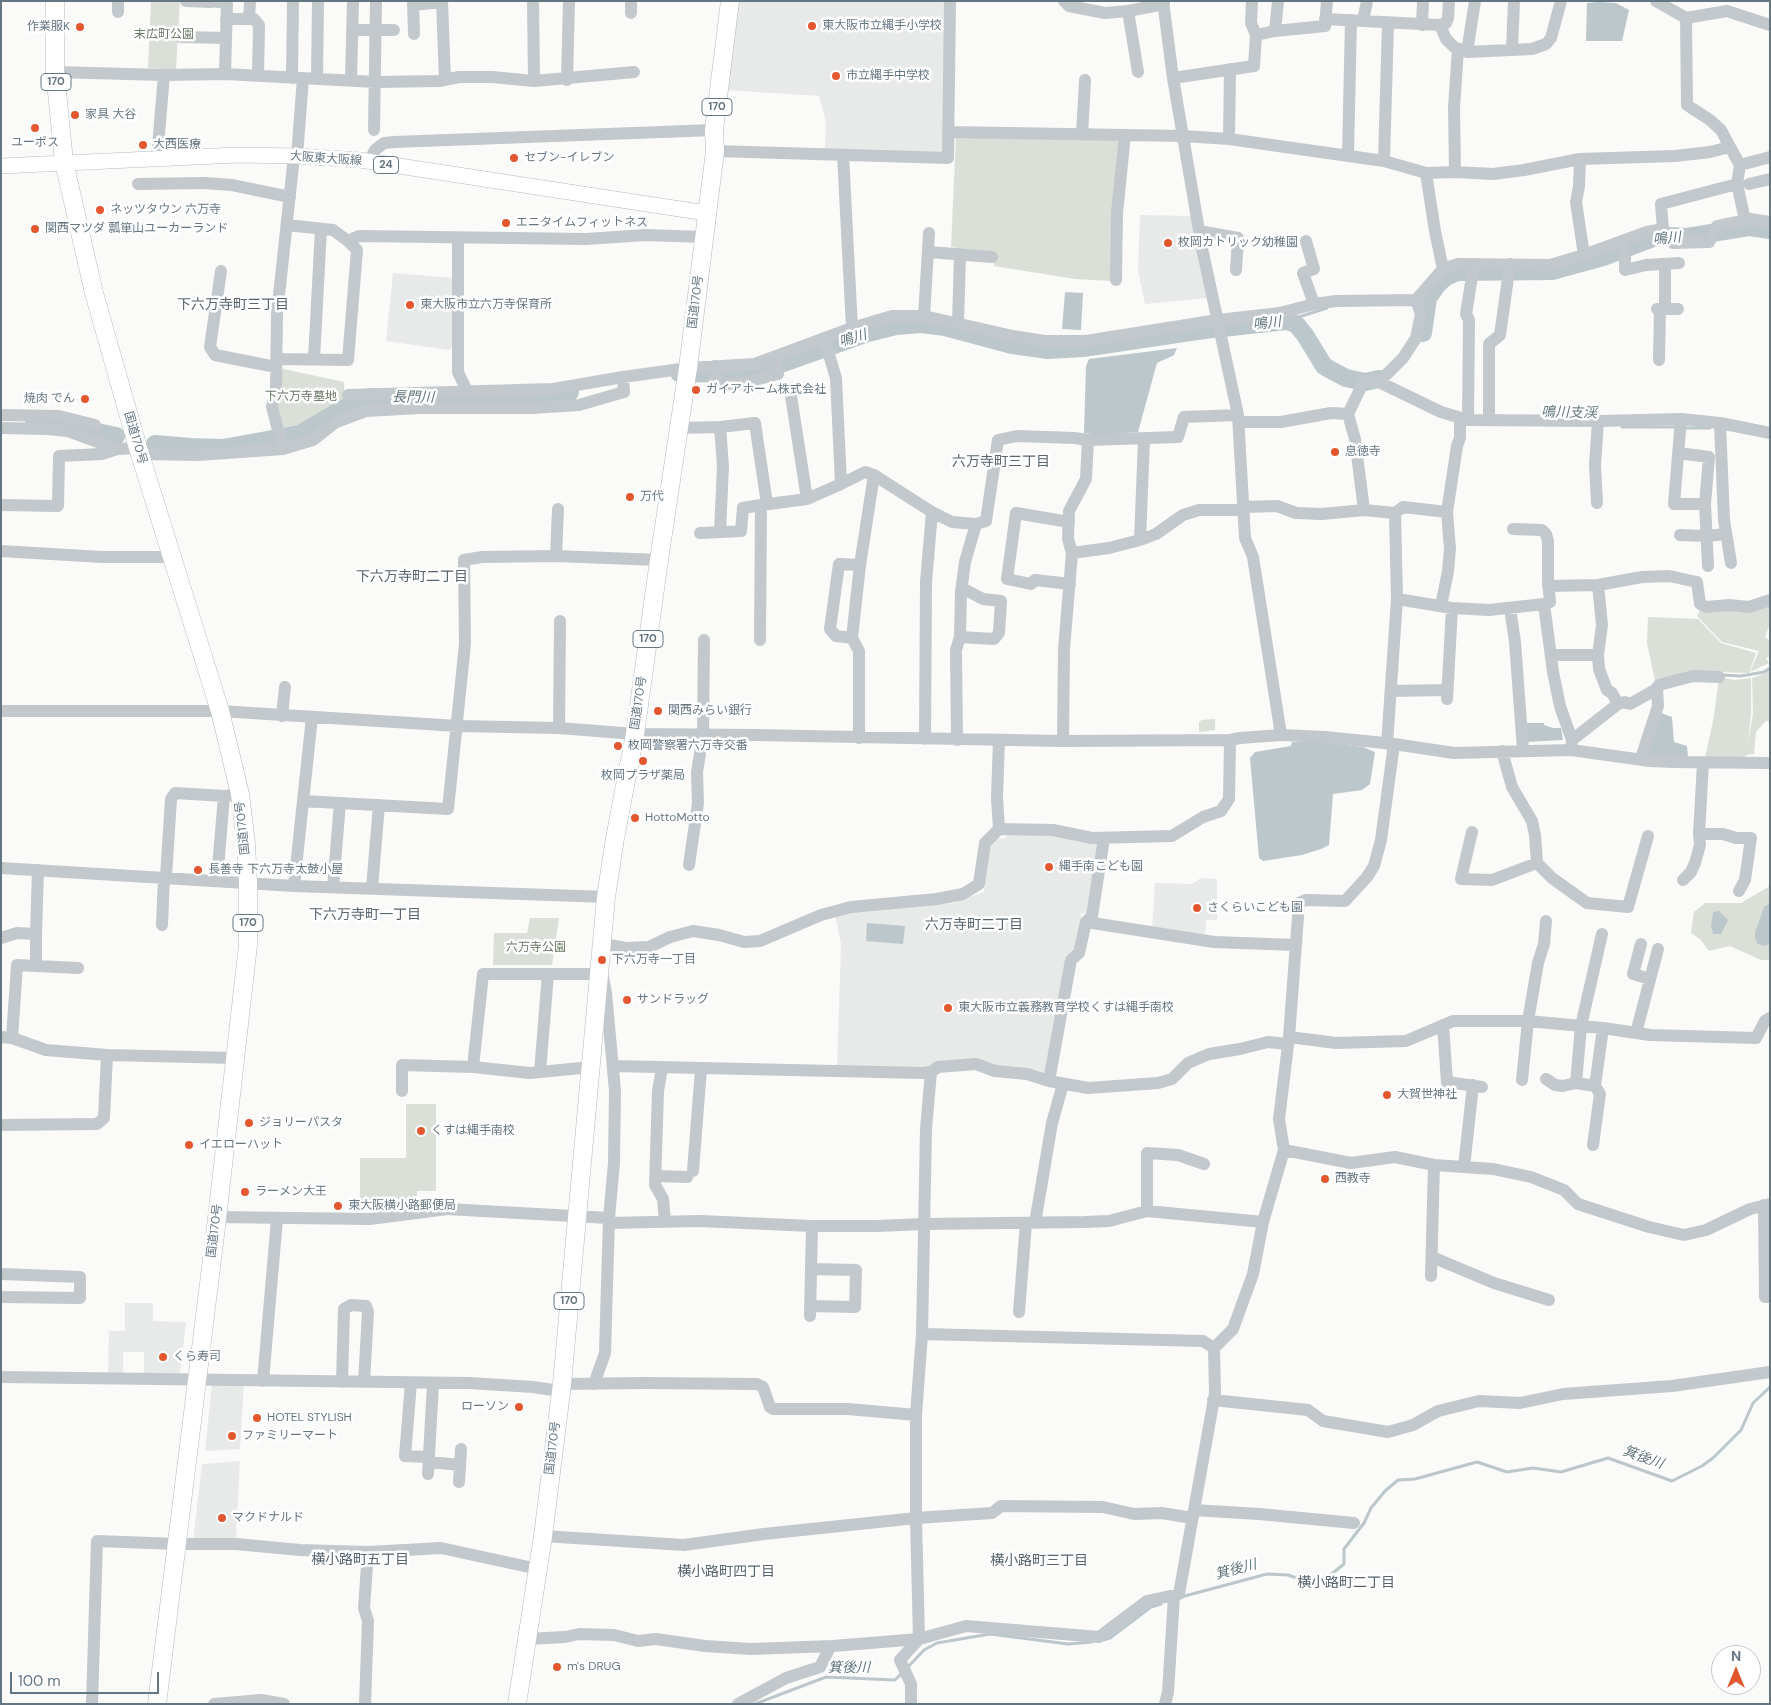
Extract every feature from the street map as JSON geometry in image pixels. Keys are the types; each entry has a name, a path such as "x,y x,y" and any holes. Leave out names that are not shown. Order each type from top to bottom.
{"highway":[{"name":"国道170号","path":"55,1 55,72 64,162 94,293 139,451 220,711 232,795 246,844 248,945 217,1217 157,1704"},
{"name":"国道170号","path":"517,1704 543,1536 561,1388 606,897 635,734 687,373 730,1"}],"main road":[{"name":"大阪東大阪線","path":"1,166 237,155 295,156 369,162 706,212"}],"street":[{"path":"186,1 227,3 225,74"},
{"path":"249,19 250,1"},
{"path":"283,449 272,407 276,388 278,314 295,156 297,78 292,1"},
{"path":"317,79 318,1"},
{"path":"351,80 353,1"},
{"path":"374,130 376,1"},
{"path":"534,1 534,82"},
{"path":"568,80 569,1"},
{"path":"714,151 948,158 950,1"},
{"path":"1064,1 1069,6 1105,13 1128,11 1163,3 1173,78 1199,231 1238,418 1245,538 1253,557 1281,735"},
{"path":"1173,78 1230,68 1254,66 1256,35 1251,24 1252,1"},
{"path":"1275,31 1278,1"},
{"path":"1256,35 1275,31 1325,26 1326,1"},
{"path":"1348,155 1357,21 1367,1"},
{"path":"1422,25 1423,1"},
{"path":"1325,18 1440,25 1446,23 1450,1"},
{"path":"1455,172 1454,108 1462,50 1475,1"},
{"path":"1512,50 1514,1"},
{"path":"1440,25 1446,39 1454,47 1462,50 1532,49 1546,44 1551,38 1561,1"},
{"path":"1656,1 1686,18 1727,11 1770,24"},
{"path":"414,34 413,3 442,2 444,80"},
{"path":"1128,11 1138,72"},
{"path":"1686,18 1687,105 1710,120 1721,130 1740,165 1745,220"},
{"path":"226,19 254,19 259,26 258,76"},
{"path":"1384,160 1388,23"},
{"path":"352,30 394,30"},
{"path":"181,37 226,38"},
{"path":"1229,139 1230,68"},
{"path":"55,72 164,75 225,74 376,82 444,80 459,77 492,77 534,82 634,72"},
{"path":"157,158 164,75"},
{"path":"1082,135 1085,80"},
{"path":"369,162 375,150 384,144 394,142 714,130"},
{"path":"948,132 1183,136 1229,139 1384,160 1426,173 1493,174 1580,159 1675,156 1710,152 1730,147"},
{"path":"1116,280 1117,213 1125,135"},
{"path":"843,155 852,328"},
{"path":"1740,165 1770,157"},
{"path":"1580,159 1576,202 1584,255"},
{"path":"1426,173 1443,269"},
{"path":"1770,179 1661,204 1663,229 1673,243 1709,242 1717,226 1750,219 1770,222"},
{"path":"138,184 223,184 290,197"},
{"path":"221,271 210,347 215,355 276,363 348,360 357,250 333,230 287,225"},
{"path":"314,360 321,229"},
{"path":"1417,303 1443,269 1458,264 1473,269 1550,265 1622,246 1647,232 1663,229"},
{"path":"1199,231 1238,238 1236,270"},
{"path":"924,316 929,233"},
{"path":"348,241 359,236 586,238 646,234 704,237"},
{"path":"458,238 458,372 467,391"},
{"path":"1306,241 1314,269 1303,274 1314,304"},
{"path":"1622,246 1625,270 1646,265 1679,263"},
{"path":"929,252 992,257"},
{"path":"958,323 960,254"},
{"path":"1659,360 1664,310 1665,264"},
{"path":"1489,420 1489,344 1500,335 1509,268"},
{"path":"1391,691 1447,695 1451,650 1446,607 1450,548 1447,512 1462,421 1469,320 1466,314 1473,269"},
{"path":"348,395 553,389 623,377 687,373 715,366 755,364 852,328 892,316 924,316 1044,341 1086,341 1219,324 1336,301 1417,303"},
{"path":"1381,380 1403,358 1416,338 1421,314 1417,303"},
{"path":"824,338 836,378 841,484"},
{"path":"715,366 716,385 748,382 778,374 774,357"},
{"path":"1,428 68,431 117,449 139,451 198,455 283,449 313,440 336,422 366,411 420,408 532,408 579,405 624,392 623,377"},
{"path":"1364,510 1355,439 1348,414 1364,381 1381,380 1424,404 1462,421 1489,420 1597,425 1681,420 1770,433"},
{"path":"791,396 807,499"},
{"path":"700,533 741,531 743,508 807,499 865,472 874,475 932,512 952,522 976,524 986,521 998,440 1017,436 1088,440 1178,437 1184,417 1238,418 1281,422 1331,413 1348,414"},
{"path":"1,415 59,416 95,425"},
{"path":"1681,420 1674,504 1705,504"},
{"path":"678,428 720,427 755,423 764,504 760,640"},
{"path":"1597,425 1595,464 1597,503"},
{"path":"720,427 723,466 720,532"},
{"path":"1720,427 1725,534 1731,563"},
{"path":"1140,540 1144,438"},
{"path":"1063,741 1064,649 1072,553 1068,539 1069,511 1086,479 1088,440"},
{"path":"1,505 58,506 59,456 102,454 117,449"},
{"path":"1678,453 1709,457 1705,504 1708,566"},
{"path":"858,738 859,650 852,638 860,565 874,475"},
{"path":"1072,553 1109,548 1140,540 1156,534 1183,515 1199,510 1277,506 1296,513 1322,514 1364,510 1395,513 1403,507 1447,512"},
{"path":"556,556 558,509"},
{"path":"925,739 926,582 932,512"},
{"path":"1069,522 1016,513 1007,579 1031,584 1035,580 1070,584"},
{"path":"527,1639 565,1637 579,1634 614,1635 638,1641 656,1639 705,1646 751,1649 830,1647 920,1639 966,1626 1099,1637 1147,1601 1179,1594 1215,1393 1214,1348 1233,1329 1253,1274 1262,1222 1284,1150 1279,1119 1289,1040 1299,903 1306,900 1345,901 1367,877 1374,866 1381,840 1391,744 1391,691 1397,599 1395,513"},
{"path":"957,740 956,650 960,637 965,562 976,524"},
{"path":"1397,599 1446,607 1489,610 1550,602 1548,541 1546,534 1542,530 1513,529"},
{"path":"1680,535 1706,536 1725,534"},
{"path":"1,551 102,557 173,557"},
{"path":"303,802 448,809 465,644 464,560 482,557 556,556 659,560"},
{"path":"852,638 836,636 830,629 840,564 860,565"},
{"path":"1548,586 1598,585 1642,577 1669,576 1697,582 1700,604 1706,608 1729,605 1749,607 1770,600"},
{"path":"1598,585 1602,624 1598,655 1600,669 1607,690 1618,704"},
{"path":"960,637 994,639 999,633 1001,601 983,599 962,588"},
{"path":"1544,604 1560,706 1571,745"},
{"path":"1510,608 1515,642 1522,750"},
{"path":"559,728 560,621"},
{"path":"689,865 696,822 698,803 697,772 703,735 704,640"},
{"path":"1551,655 1598,655"},
{"path":"1571,745 1618,704 1626,702 1630,704 1659,685 1693,676 1719,677"},
{"path":"282,716 285,687"},
{"path":"1641,758 1658,706 1657,688"},
{"path":"1,711 220,711 458,726 559,728 635,734 1063,741 1230,740 1281,735 1324,737 1454,753 1522,750 1571,745 1666,762 1770,763"},
{"path":"294,886 312,717"},
{"path":"999,740 997,798 999,829"},
{"path":"602,939 610,945 626,948 650,947 670,937 693,931 719,935 744,942 760,941 821,915 851,907 940,899 963,894 979,884 985,843 999,829 1053,830 1089,838 1172,836 1203,817 1220,811 1229,799 1230,740"},
{"path":"1502,751 1512,787 1532,821 1538,864 1552,878 1587,903 1628,907 1648,836"},
{"path":"1683,880 1691,872 1700,845 1703,762"},
{"path":"162,925 171,799 175,793 232,795 217,880"},
{"path":"333,887 340,803"},
{"path":"372,888 379,806"},
{"path":"1472,832 1461,879 1492,880 1538,864"},
{"path":"1699,834 1723,834 1736,838 1751,838 1745,880 1739,891"},
{"path":"1049,1081 1071,960 1079,953 1086,922 1092,916 1104,838"},
{"path":"1,868 294,886 606,897"},
{"path":"36,966 38,870"},
{"path":"1522,1080 1528,1021 1538,963 1544,944 1546,921"},
{"path":"1086,922 1214,942 1296,946"},
{"path":"1,938 16,933 36,934"},
{"path":"1576,1083 1581,1026 1602,934"},
{"path":"1641,944 1633,974 1650,979"},
{"path":"1636,1033 1658,949"},
{"path":"78,968 16,964 7,1037 46,1050 106,1055 235,1058"},
{"path":"473,1067 483,974 548,974 600,967 606,993 613,1066 614,1163 605,1353 594,1384"},
{"path":"540,1072 548,974"},
{"path":"613,1066 923,1073 930,1072 938,1066 976,1064 995,1071 1027,1074 1049,1081 1088,1088 1158,1084 1172,1079 1188,1063 1209,1054 1240,1050 1268,1042 1289,1040 1336,1042 1406,1041 1453,1020 1528,1021 1603,1028 1650,1035 1756,1038 1765,1021 1770,1018"},
{"path":"1443,1025 1447,1082 1477,1086 1464,1167"},
{"path":"1593,1145 1600,1094 1595,1086 1603,1028"},
{"path":"1,1125 97,1124 104,1118 106,1055"},
{"path":"402,1091 402,1065 473,1067 530,1073 591,1067"},
{"path":"662,1068 658,1091 655,1184 663,1199 664,1221"},
{"path":"656,1176 690,1174 702,1069"},
{"path":"912,1704 911,1684 900,1660 920,1639 916,1518 916,1415 922,1334 926,1129 930,1072"},
{"path":"1546,1079 1555,1085 1562,1086 1576,1083 1595,1086"},
{"path":"1019,1312 1030,1223 1052,1122 1063,1084"},
{"path":"1284,1150 1351,1163 1395,1157 1434,1165 1492,1170 1531,1177 1564,1190 1578,1204 1649,1227 1684,1235 1706,1230 1750,1209 1767,1204 1765,1297 1770,1297"},
{"path":"1147,1211 1147,1153 1178,1155 1204,1164"},
{"path":"1431,1276 1434,1165"},
{"path":"217,1217 370,1219 447,1209 576,1216 610,1220 877,1226 1108,1222 1147,1211 1262,1222"},
{"path":"263,1380 277,1219"},
{"path":"811,1269 856,1270 854,1308 810,1311 812,1226"},
{"path":"1432,1257 1494,1283 1550,1300"},
{"path":"1,1274 80,1277 80,1298 1,1297"},
{"path":"342,1382 344,1309 351,1305 366,1306 368,1312 364,1382"},
{"path":"922,1334 1203,1341 1214,1348"},
{"path":"1213,1400 1308,1410 1323,1421 1388,1432 1413,1425 1438,1411 1479,1401 1520,1403 1563,1394 1672,1386 1770,1372"},
{"path":"1,1377 433,1383 561,1388 594,1384 758,1384 763,1387 770,1407 773,1409 848,1409 916,1415"},
{"path":"411,1383 405,1456 428,1464 460,1465"},
{"path":"428,1464 433,1383"},
{"path":"459,1482 462,1449"},
{"path":"543,1536 684,1545 764,1534 916,1518 992,1513 1002,1506 1103,1507 1134,1514 1259,1514 1354,1523"},
{"path":"92,1704 96,1540 177,1544 236,1544 300,1550 368,1552 441,1548 538,1569"},
{"path":"365,1704 368,1620 364,1608 368,1552"},
{"path":"1165,1704 1168,1692 1174,1596"},
{"path":"738,1704 786,1678 820,1668 830,1647"},
{"path":"214,1704 261,1700 284,1704"}],"shaded area":[{"name":"市立縄手中学校","path":"737,1 947,1 943,151 939,154 825,149 826,122 819,96 726,90"},
{"path":"1587,3 1616,3 1629,10 1622,41 1586,41"},
{"name":"枚岡カトリック幼稚園","path":"1140,215 1193,216 1208,298 1145,304 1138,270"},
{"path":"393,273 455,278 453,346 449,350 386,341"},
{"path":"1065,292 1083,293 1081,330 1062,329"},
{"path":"1177,348 1174,355 1157,363 1138,432 1098,435 1084,433 1086,366 1089,359"},
{"path":"1661,713 1672,717 1674,742 1687,746 1688,758 1646,756"},
{"path":"1525,723 1544,723 1544,725 1553,728 1561,728 1563,740 1526,742"},
{"path":"1292,742 1322,742 1363,747 1375,752 1370,784 1362,790 1333,794 1329,845 1302,855 1263,861 1259,858 1250,758 1255,752 1291,746"},
{"name":"東大阪市立義務教育学校くすは縄手南校","path":"1007,835 1057,835 1098,844 1090,914 1081,913 1081,928 1075,949 1066,956 1046,1075 995,1068 920,1070 837,1069 841,944 835,914 953,903 984,892 987,848 994,839 1006,838"},
{"path":"1201,878 1217,879 1217,920 1206,920 1205,934 1152,930 1155,883 1192,884"},
{"path":"1770,903 1770,944 1763,946 1757,943 1755,933 1764,907"},
{"path":"1719,911 1728,920 1721,934 1713,934 1711,926 1713,912"},
{"path":"867,923 905,926 903,944 866,941"},
{"path":"125,1303 153,1303 153,1321 186,1322 180,1373 144,1373 144,1352 123,1352 123,1374 108,1373 109,1331 125,1331"},
{"path":"212,1384 244,1384 240,1449 205,1451"},
{"path":"240,1461 236,1540 193,1541 202,1464"}],"green space":[{"name":"末広町公園","path":"151,1 180,1 176,70 148,68"},
{"path":"956,136 1121,140 1113,281 1075,279 994,266 994,254 951,247"},
{"name":"下六万寺墓地","path":"279,368 344,382 344,400 291,431 282,433 277,411"},
{"path":"1770,603 1770,624 1765,637 1770,641 1770,656 1766,658 1769,663 1750,672 1759,651 1722,642 1697,616 1700,610"},
{"path":"1648,617 1698,619 1721,643 1756,653 1749,673 1689,671 1655,681 1647,643"},
{"path":"1770,669 1770,721 1766,721 1756,732 1754,754 1746,755 1745,759 1705,758 1714,716 1719,677 1734,680 1751,678 1751,715 1748,742 1753,714 1752,678 1764,674"},
{"path":"1215,719 1215,730 1199,732 1199,722"},
{"path":"1770,886 1770,960 1761,960 1730,946 1709,951 1701,940 1691,933 1694,912 1705,903 1741,903"},
{"name":"六万寺公園","path":"530,918 559,918 552,965 493,965 494,933 527,933"},
{"name":"くすは縄手南校","path":"406,1104 436,1104 436,1191 417,1191 417,1207 360,1207 360,1158 406,1158"}],"waterway":[{"name":"鳴川","path":"1423,333 1428,298 1438,284 1446,277 1457,272 1552,271 1603,257 1653,238 1687,237 1749,227 1770,230"},
{"path":"1286,321 1327,308"},
{"name":"鳴川","path":"679,373 742,374 772,367 868,333 896,326 921,324 945,327 1012,345 1048,350 1083,348 1204,330 1286,321 1296,324 1324,366 1346,378 1365,382 1379,379"},
{"name":"長門川","path":"155,444 223,448 300,434 339,411 370,397 514,400 570,392"},
{"name":"長門川","path":"34,423 60,424 116,436"},
{"name":"鳴川支渓","path":"1622,427 1678,427"},
{"name":"鳴川支渓","path":"1684,428 1710,428"},
{"path":"1722,675 1741,676 1764,672 1770,668"},
{"name":"箕後川","path":"1181,1597 1267,1574 1288,1575 1305,1581 1329,1576 1344,1564 1344,1549 1364,1523 1371,1508 1385,1491 1398,1480 1415,1479 1477,1462 1507,1472 1533,1468 1561,1472 1608,1458 1672,1481 1702,1466 1713,1458 1741,1430 1753,1403 1770,1387"},
{"name":"箕後川","path":"1103,1640 1110,1638 1151,1607 1161,1604"},
{"name":"箕後川","path":"907,1668 924,1650 937,1643 990,1634 1068,1644 1092,1642"},
{"name":"箕後川","path":"755,1704 826,1677 895,1680 903,1672"}],"place":[{"name":"東大阪市立縄手小学校","path":"812,26"},
{"name":"作業服K","path":"80,27"},
{"name":"市立縄手中学校","path":"836,76"},
{"name":"家具 大谷","path":"75,115"},
{"name":"ユーポス","path":"35,128"},
{"name":"大西医療","path":"143,145"},
{"name":"セブン-イレブン","path":"514,158"},
{"name":"ネッツタウン 六万寺","path":"100,210"},
{"name":"エニタイムフィットネス","path":"506,223"},
{"name":"関西マツダ 瓢箪山ユーカーランド","path":"35,229"},
{"name":"枚岡カトリック幼稚園","path":"1168,243"},
{"name":"東大阪市立六万寺保育所","path":"410,305"},
{"name":"ガイアホーム株式会社","path":"696,390"},
{"name":"焼肉 でん","path":"85,399"},
{"name":"息徳寺","path":"1335,452"},
{"name":"万代","path":"630,497"},
{"name":"関西みらい銀行","path":"658,711"},
{"name":"枚岡警察署六万寺交番","path":"618,746"},
{"name":"枚岡プラザ薬局","path":"643,761"},
{"name":"HottoMotto","path":"635,818"},
{"name":"縄手南こども園","path":"1049,867"},
{"name":"長善寺 下六万寺太鼓小屋","path":"198,870"},
{"name":"さくらいこども園","path":"1197,908"},
{"name":"下六万寺一丁目","path":"602,960"},
{"name":"サンドラッグ","path":"627,1000"},
{"name":"東大阪市立義務教育学校くすは縄手南校","path":"948,1008"},
{"name":"大賀世神社","path":"1387,1095"},
{"name":"ジョリーパスタ","path":"249,1123"},
{"name":"くすは縄手南校","path":"421,1131"},
{"name":"イエローハット","path":"189,1145"},
{"name":"西教寺","path":"1325,1179"},
{"name":"ラーメン大王","path":"245,1192"},
{"name":"東大阪横小路郵便局","path":"338,1206"},
{"name":"くら寿司","path":"163,1357"},
{"name":"ローソン","path":"519,1407"},
{"name":"HOTEL STYLISH","path":"257,1418"},
{"name":"ファミリーマート","path":"232,1436"},
{"name":"マクドナルド","path":"222,1518"},
{"name":"m's DRUG","path":"557,1667"}],"district":[{"name":"下六万寺町三丁目","path":"233,305"},
{"name":"六万寺町三丁目","path":"1001,462"},
{"name":"下六万寺町二丁目","path":"412,577"},
{"name":"下六万寺町一丁目","path":"365,915"},
{"name":"六万寺町二丁目","path":"974,925"},
{"name":"横小路町五丁目","path":"360,1560"},
{"name":"横小路町三丁目","path":"1039,1561"},
{"name":"横小路町四丁目","path":"726,1572"},
{"name":"横小路町二丁目","path":"1346,1583"}]}
